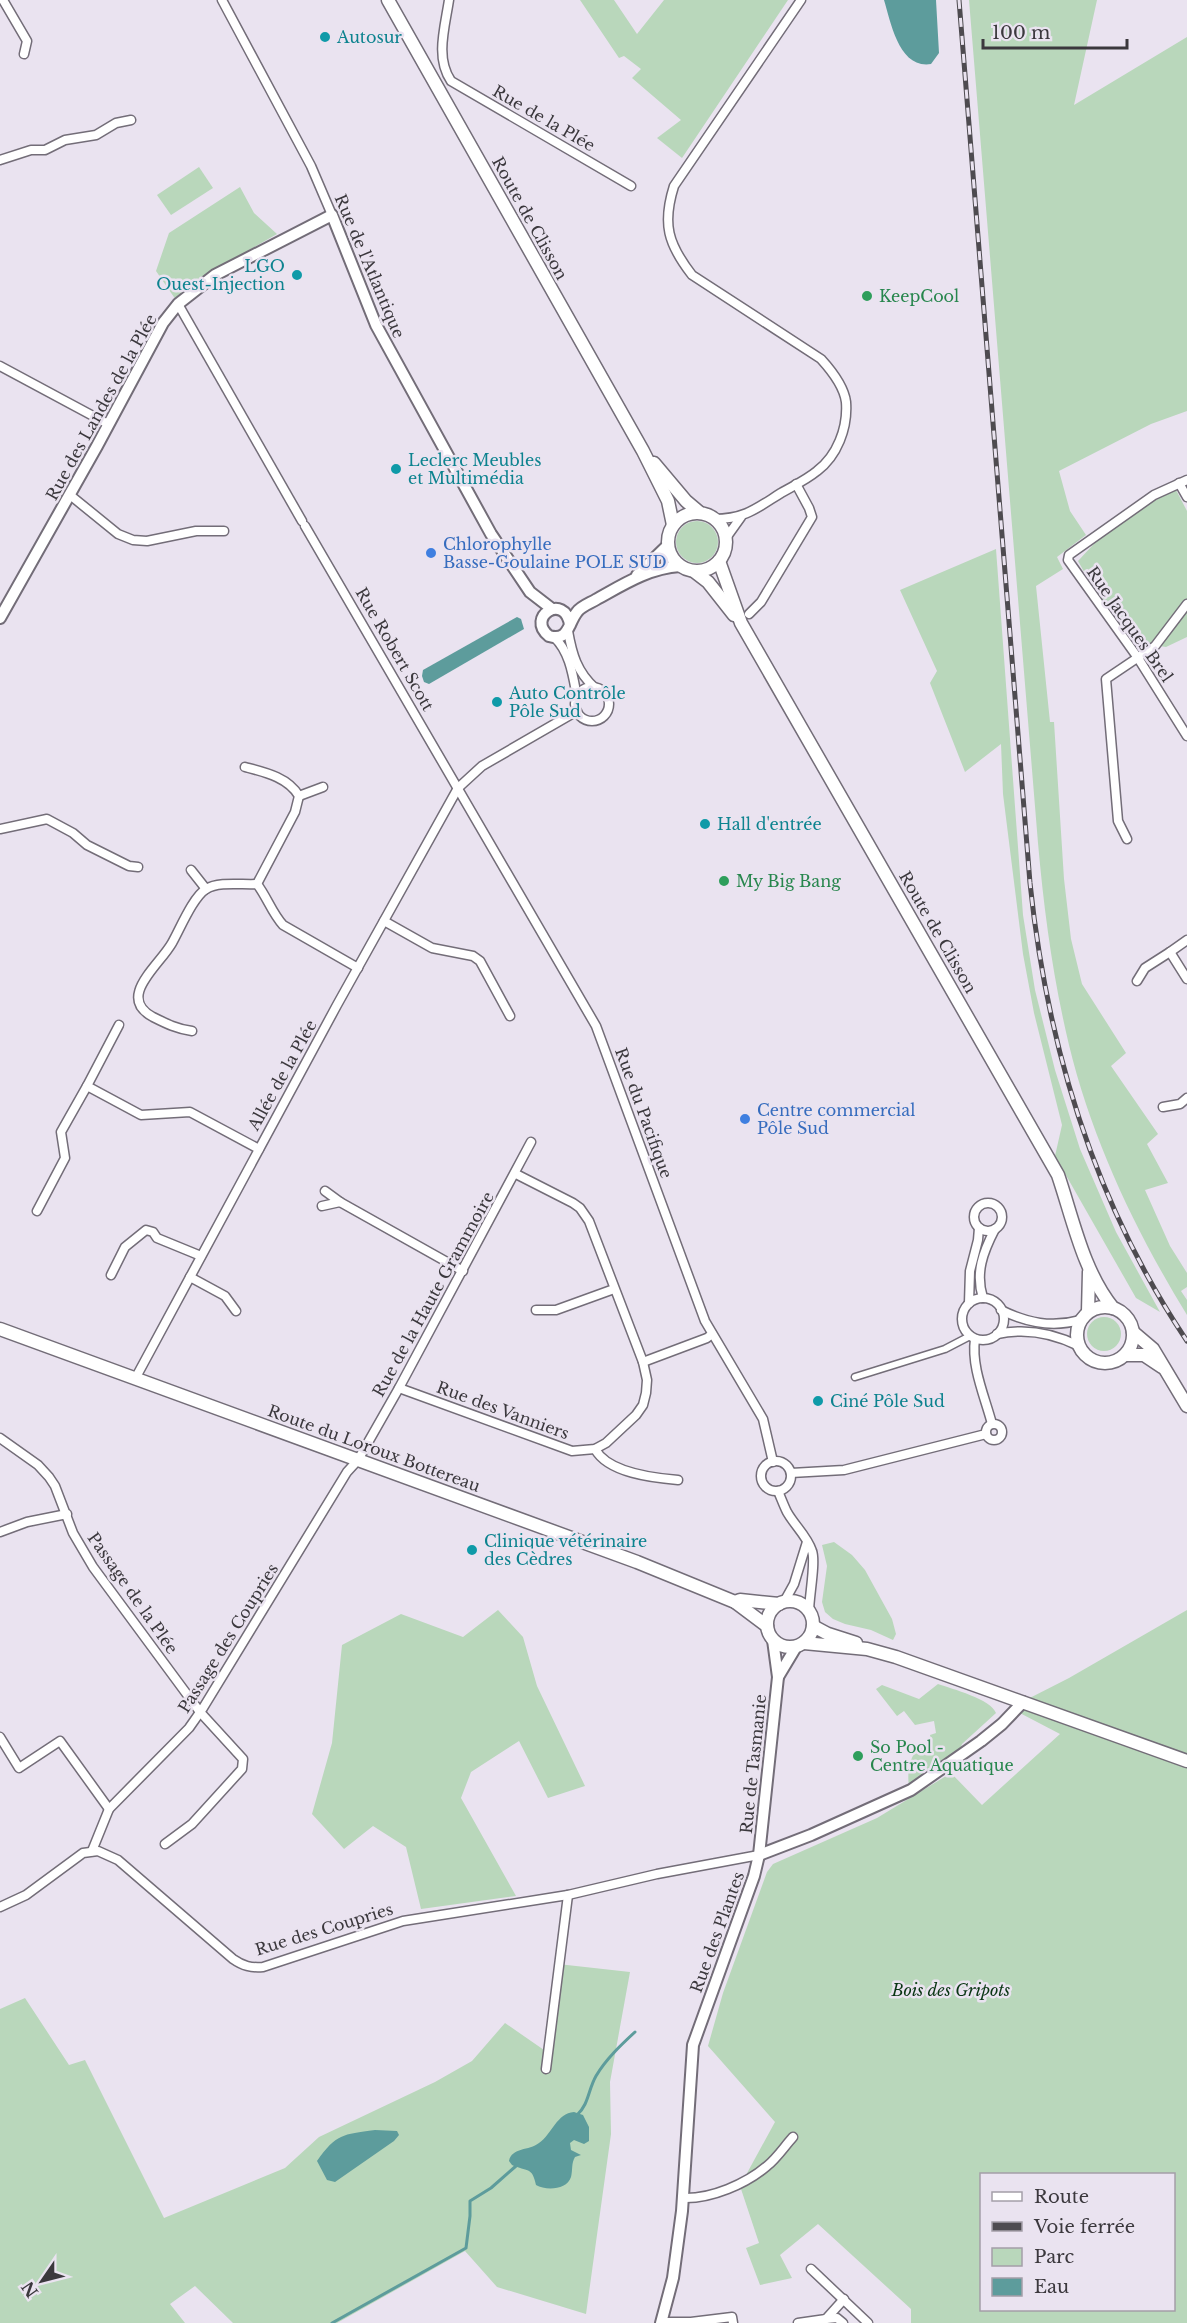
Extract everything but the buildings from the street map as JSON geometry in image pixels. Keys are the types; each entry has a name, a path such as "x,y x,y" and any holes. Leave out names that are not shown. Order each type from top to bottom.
{"main road":[{"name":"Route de Clisson","path":"388,0 642,452 668,501 673,525"},
{"name":"Route de Clisson","path":"642,452 686,501 699,512 714,519"},
{"path":"680,566 674,561 667,546 669,531 682,516 699,512"},
{"path":"695,572 712,567 724,554 726,538 724,530 714,519"},
{"name":"Route de Clisson","path":"719,561 745,619 1058,1175 1088,1265 1102,1293 1113,1308"},
{"name":"Route de Clisson","path":"680,566 695,572 708,582 745,619"},
{"name":"Route de Clisson","path":"1084,1316 1090,1297 1088,1265"},
{"path":"1133,1332 1131,1346 1125,1355 1112,1362 1100,1363 1084,1354 1079,1346 1077,1330 1084,1316 1097,1308 1113,1308 1126,1317 1133,1332 1153,1349 1187,1406"},
{"name":"Route du Loroux Bottereau","path":"0,1329 637,1562 735,1602 767,1626"},
{"path":"1125,1355 1144,1355 1167,1371"},
{"name":"Route du Loroux Bottereau","path":"735,1602 740,1600 781,1603"},
{"path":"800,1645 812,1632 813,1626 809,1612 806,1607 795,1602 781,1603 770,1613 767,1626 773,1640 784,1647 800,1645 867,1649 1187,1761"},
{"path":"813,1626 867,1649"}],"street":[{"path":"3,0 27,41 24,54"},
{"name":"Rue de l'Atlantique","path":"222,0 312,166 376,325 491,534 530,592 551,611"},
{"name":"Rue de la Plée","path":"449,0 441,61 452,81 631,186"},
{"path":"726,538 741,517 817,471 837,450 846,401 839,384 821,359 692,275 679,258 669,238 669,203 674,186 801,0"},
{"path":"0,160 31,150 45,150 65,140 96,135 116,123 131,120"},
{"name":"Rue des Landes de la Plée","path":"0,618 163,323 178,304 215,275 332,215"},
{"name":"Rue Robert Scott","path":"178,304 458,788"},
{"path":"0,366 108,424"},
{"path":"1183,482 1187,497"},
{"name":"Rue Jacques Brel","path":"1183,482 1154,495 1069,555 1068,560 1138,658 1187,736"},
{"path":"745,619 761,602 812,517 796,484"},
{"path":"70,495 118,534 133,540 147,541 196,531 224,531"},
{"path":"714,519 741,517"},
{"path":"633,579 667,546"},
{"path":"551,611 578,611 633,579 664,567 680,566"},
{"path":"1127,839 1118,821 1106,679 1155,646 1187,604"},
{"path":"551,611 542,629 549,636 554,637 563,635 578,611"},
{"path":"551,611 564,611 569,617 572,652 579,671 608,698 607,711 598,720 586,720 577,711 575,704 577,697 584,689 595,687"},
{"path":"554,637 564,649 577,697"},
{"name":"Allée de la Plée","path":"135,1379 458,788 482,766 577,711"},
{"path":"245,767 272,774 294,787 299,796 295,812 257,884"},
{"path":"299,796 323,788"},
{"name":"Rue du Pacifique","path":"458,788 596,1026 700,1310 763,1419 773,1462"},
{"path":"0,829 48,819 73,833 87,845 129,866 138,867"},
{"path":"191,870 206,889"},
{"path":"192,1031 173,1028 142,1011 137,1003 138,993 152,969 166,953 198,897 206,889 215,886 257,884"},
{"path":"257,884 265,894 275,917 283,925 358,968"},
{"path":"384,921 432,948 473,956 480,961 510,1016"},
{"path":"1137,981 1144,968 1187,940"},
{"path":"1170,952 1187,979"},
{"path":"37,1211 65,1158 61,1132 119,1025"},
{"path":"87,1086 141,1115 190,1112 259,1149"},
{"path":"1163,1107 1180,1104 1187,1098"},
{"name":"Rue de la Haute Grammoire","path":"358,1460 516,1174 531,1142"},
{"path":"516,1174 580,1208 589,1221 643,1362 647,1380 643,1405 606,1443 595,1449 605,1462 648,1478 678,1480"},
{"path":"325,1191 340,1202 463,1271"},
{"path":"322,1206 340,1202"},
{"path":"969,1303 970,1271 979,1228 974,1219 975,1211 980,1205 988,1203 999,1208 1002,1215 1001,1223 988,1243 979,1271 979,1285 983,1298"},
{"path":"979,1228 987,1231 995,1229"},
{"path":"111,1275 125,1247 146,1230 153,1232 157,1238 201,1256"},
{"path":"190,1277 225,1296 236,1311"},
{"path":"536,1310 556,1311 614,1289"},
{"path":"997,1335 1003,1325 1001,1310 994,1301 983,1298 969,1303 964,1309 962,1321 966,1332 973,1337 987,1340 1011,1332 1033,1332 1054,1335 1079,1346"},
{"path":"1001,1310 1031,1322 1053,1325 1084,1316"},
{"path":"643,1362 712,1334"},
{"path":"855,1377 945,1349 973,1337"},
{"path":"973,1337 978,1371 992,1424"},
{"name":"Rue des Vanniers","path":"399,1388 572,1451 595,1449"},
{"path":"992,1424 1000,1427 1002,1432 1000,1437 993,1440 988,1439 986,1434 986,1429 992,1424"},
{"path":"791,1473 844,1470 986,1434"},
{"name":"Passage de la Plée","path":"0,1438 38,1465 49,1477 73,1533 93,1567 200,1712 243,1759 242,1769 192,1824 165,1844"},
{"name":"Passage des Coupries","path":"92,1851 92,1846 109,1809 189,1728 200,1712 347,1473 358,1460"},
{"path":"778,1491 789,1484 791,1473 784,1464 773,1462 763,1468 761,1478 766,1487 778,1491 788,1514 804,1534 812,1551 809,1612"},
{"path":"0,1532 27,1522 66,1514"},
{"path":"781,1603 794,1584 807,1542"},
{"name":"Rue de Tasmanie","path":"759,1855 778,1677 773,1640"},
{"name":"Rue de Tasmanie","path":"778,1677 800,1645"},
{"name":"Rue des Plantes","path":"661,2323 673,2278 683,2198 693,2045 754,1876 759,1855 811,1835 911,1790 981,1741 1002,1724 1023,1702"},
{"path":"0,1737 19,1768 60,1741 109,1809"},
{"path":"0,1907 26,1895 83,1853 92,1851"},
{"name":"Rue des Coupries","path":"92,1851 98,1851 118,1860 233,1959 240,1964 254,1967 403,1921 568,1895 657,1874 759,1855"},
{"path":"546,2069 568,1895"},
{"path":"683,2198 693,2198 736,2186 767,2166 793,2137"},
{"path":"811,2269 868,2323"},
{"path":"826,2319 844,2299"},
{"path":"661,2323 732,2317 733,2323"},
{"path":"798,2323 837,2318 843,2323"}],"green space":[{"path":"580,0 614,0 637,34 664,0 788,0 682,158 657,138 681,120 632,78 641,69 624,56 619,58"},
{"path":"969,0 1097,0 1074,105 1187,37 1187,411 1151,424 1059,471 1070,511 1086,535 1057,557 1063,569 1036,586 1050,722 1054,722 1064,879 1071,939 1082,984 1126,1053 1111,1066 1158,1134 1147,1144 1168,1183 1145,1190 1170,1246 1187,1273 1187,1287 1181,1291 1187,1300 1187,1315 1133,1218 1103,1150 1090,1116 1069,1045 1054,970 1038,843"},
{"path":"199,167 213,188 171,215 157,195"},
{"path":"240,187 254,213 277,234 204,276 176,300 156,271 169,233"},
{"path":"1175,488 1187,511 1187,637 1166,647 1134,642 1078,561 1105,532"},
{"path":"697,521 705,522 712,527 717,534 717,550 712,557 705,562 697,563 689,562 682,557 677,550 676,542 677,534 682,527 689,522"},
{"path":"996,549 1023,915 1035,990 1055,1070 1080,1149 1116,1232 1160,1312 1136,1298 1055,1156 1062,1125 1034,1013 1023,954 1003,794 1001,744 965,772 930,683 937,671 900,590"},
{"path":"1104,1317 1116,1322 1121,1334 1116,1346 1104,1351 1092,1346 1087,1334 1092,1322"},
{"path":"834,1542 852,1555 865,1570 892,1619 896,1634 893,1640 871,1630 845,1624 833,1619 825,1612 822,1602 827,1566 822,1545"},
{"path":"498,1610 523,1637 537,1686 585,1786 548,1798 519,1741 471,1772 461,1798 516,1896 421,1909 406,1847 373,1826 344,1849 312,1814 332,1743 342,1645 401,1614 463,1637"},
{"name":"Bois des Gripots","path":"1187,1610 1187,2323 911,2323 911,2309 818,2224 780,2255 792,2278 760,2285 746,2248 759,2243 740,2186 775,2122 708,2046 723,1993 767,1872 773,1864 877,1818 951,1773 982,1805 1060,1734 1010,1708 1069,1678"},
{"path":"938,1684 987,1703 996,1713 961,1747 909,1786 911,1761 919,1748 930,1742 930,1735 936,1733 934,1721 915,1725 904,1711 897,1716 876,1689 882,1685 919,1699"},
{"path":"558,1964 630,1972 610,2082 611,2134 586,2314 497,2287 465,2251 337,2323 233,2323 195,2286 170,2304 185,2323 0,2323 0,2009 25,1998 69,2065 85,2060 164,2218 285,2168 319,2137 435,2082 472,2061 505,2023 544,2050"}],"water":[{"path":"884,0 936,0 939,53 931,64 920,64 904,52 894,32"},
{"path":"517,617 521,619 524,629 429,684 424,682 423,670"},
{"path":"574,2112 583,2115 589,2127 589,2141 584,2144 574,2140 570,2143 571,2150 581,2155 575,2157 571,2177 565,2185 556,2188 540,2187 536,2185 531,2172 512,2165 509,2161 517,2151 539,2143 563,2116"},
{"path":"375,2130 397,2131 399,2135 394,2141 335,2182 327,2180 317,2161 330,2145 347,2135"}],"waterway":[{"path":"577,2115 584,2106 593,2081 600,2070 614,2052 635,2032"},
{"path":"332,2323 466,2248 470,2201 491,2188 516,2166"}],"railway":[{"path":"959,0 1030,883 1038,944 1063,1063 1080,1122 1101,1179 1126,1235 1187,1341"}],"place":[{"name":"Autosur","path":"325,37"},
{"name":"LGO Ouest-Injection","path":"297,275"},
{"name":"KeepCool","path":"867,296"},
{"name":"Leclerc Meubles et Multimédia","path":"396,469"},
{"name":"Chlorophylle Basse-Goulaine POLE SUD","path":"431,553"},
{"name":"Auto Contrôle Pôle Sud","path":"497,702"},
{"name":"Hall d'entrée","path":"705,824"},
{"name":"My Big Bang","path":"724,881"},
{"name":"Centre commercial Pôle Sud","path":"745,1119"},
{"name":"Ciné Pôle Sud","path":"818,1401"},
{"name":"Clinique vétérinaire des Cèdres","path":"472,1550"},
{"name":"So Pool - Centre Aquatique","path":"858,1756"}]}
